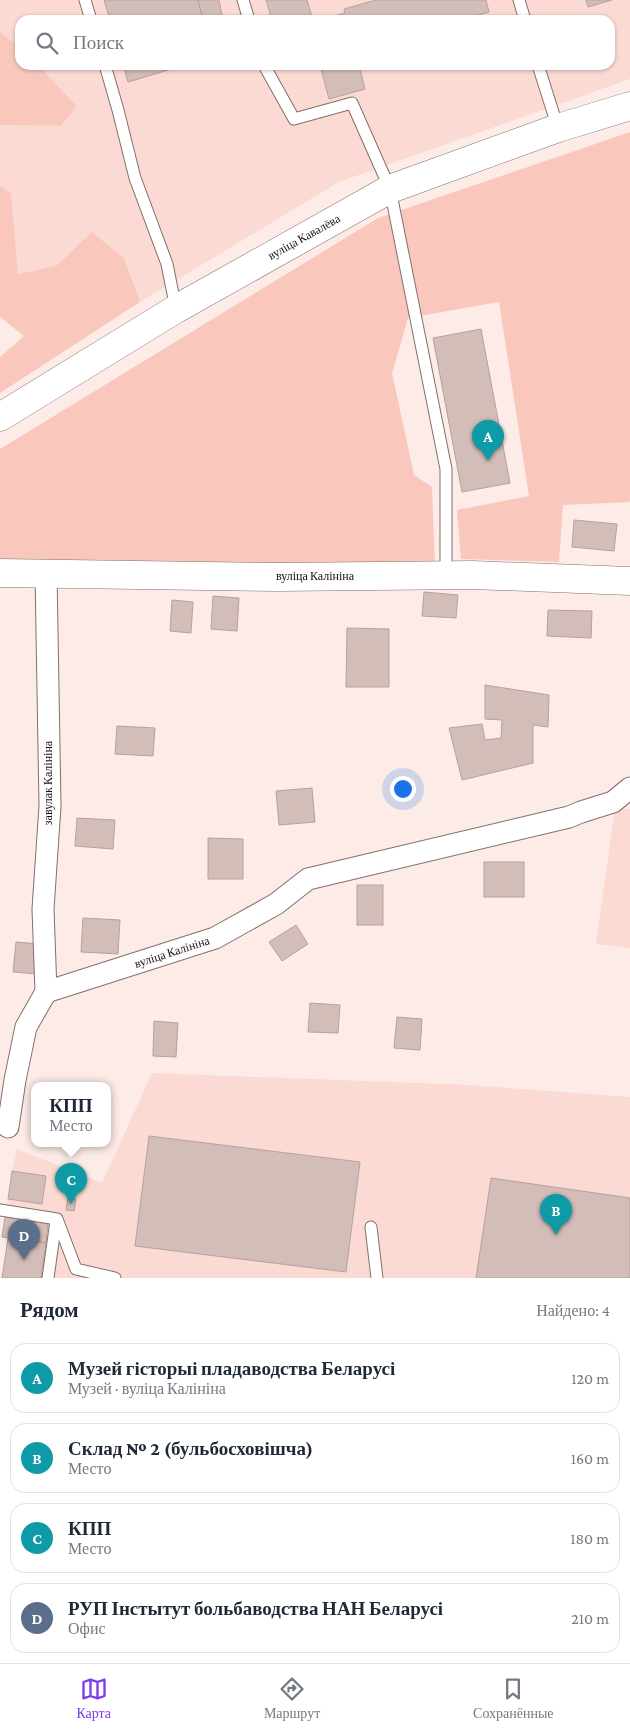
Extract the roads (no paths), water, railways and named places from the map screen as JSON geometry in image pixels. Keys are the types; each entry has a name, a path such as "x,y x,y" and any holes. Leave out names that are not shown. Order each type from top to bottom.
{"street":[{"name":"вуліца Кавалёва","path":"0,417 176,309 390,189 558,128 630,106"},
{"name":"вуліца Калініна","path":"0,573 278,577 446,575 630,581"},
{"name":"завулак Калініна","path":"46,573 50,806 43,909 46,992"},
{"name":"вуліца Калініна","path":"46,992 215,938 276,904 308,879 569,817 613,802 630,788"},
{"path":"8,1127 26,1027 46,992"}],"lane":[{"path":"85,0 90,15"},
{"path":"243,0 248,15"},
{"path":"519,0 524,15"},
{"path":"106,70 135,178 167,264 176,309"},
{"path":"267,70 294,119 352,104 390,189 446,469 446,575"},
{"path":"540,70 558,128"},
{"path":"0,1210 56,1220"},
{"path":"48,1278 56,1220"},
{"path":"56,1220 76,1269 115,1278"},
{"path":"371,1227 378,1278"}],"place":[{"name":"Музей гісторыі пладаводства Беларусі","path":"488,461"},
{"name":"КПП","path":"71,1204"},
{"name":"Склад № 2 (бульбосховішча)","path":"556,1235"},
{"name":"РУП Інстытут больбаводства НАН Беларусі","path":"24,1260"}]}
